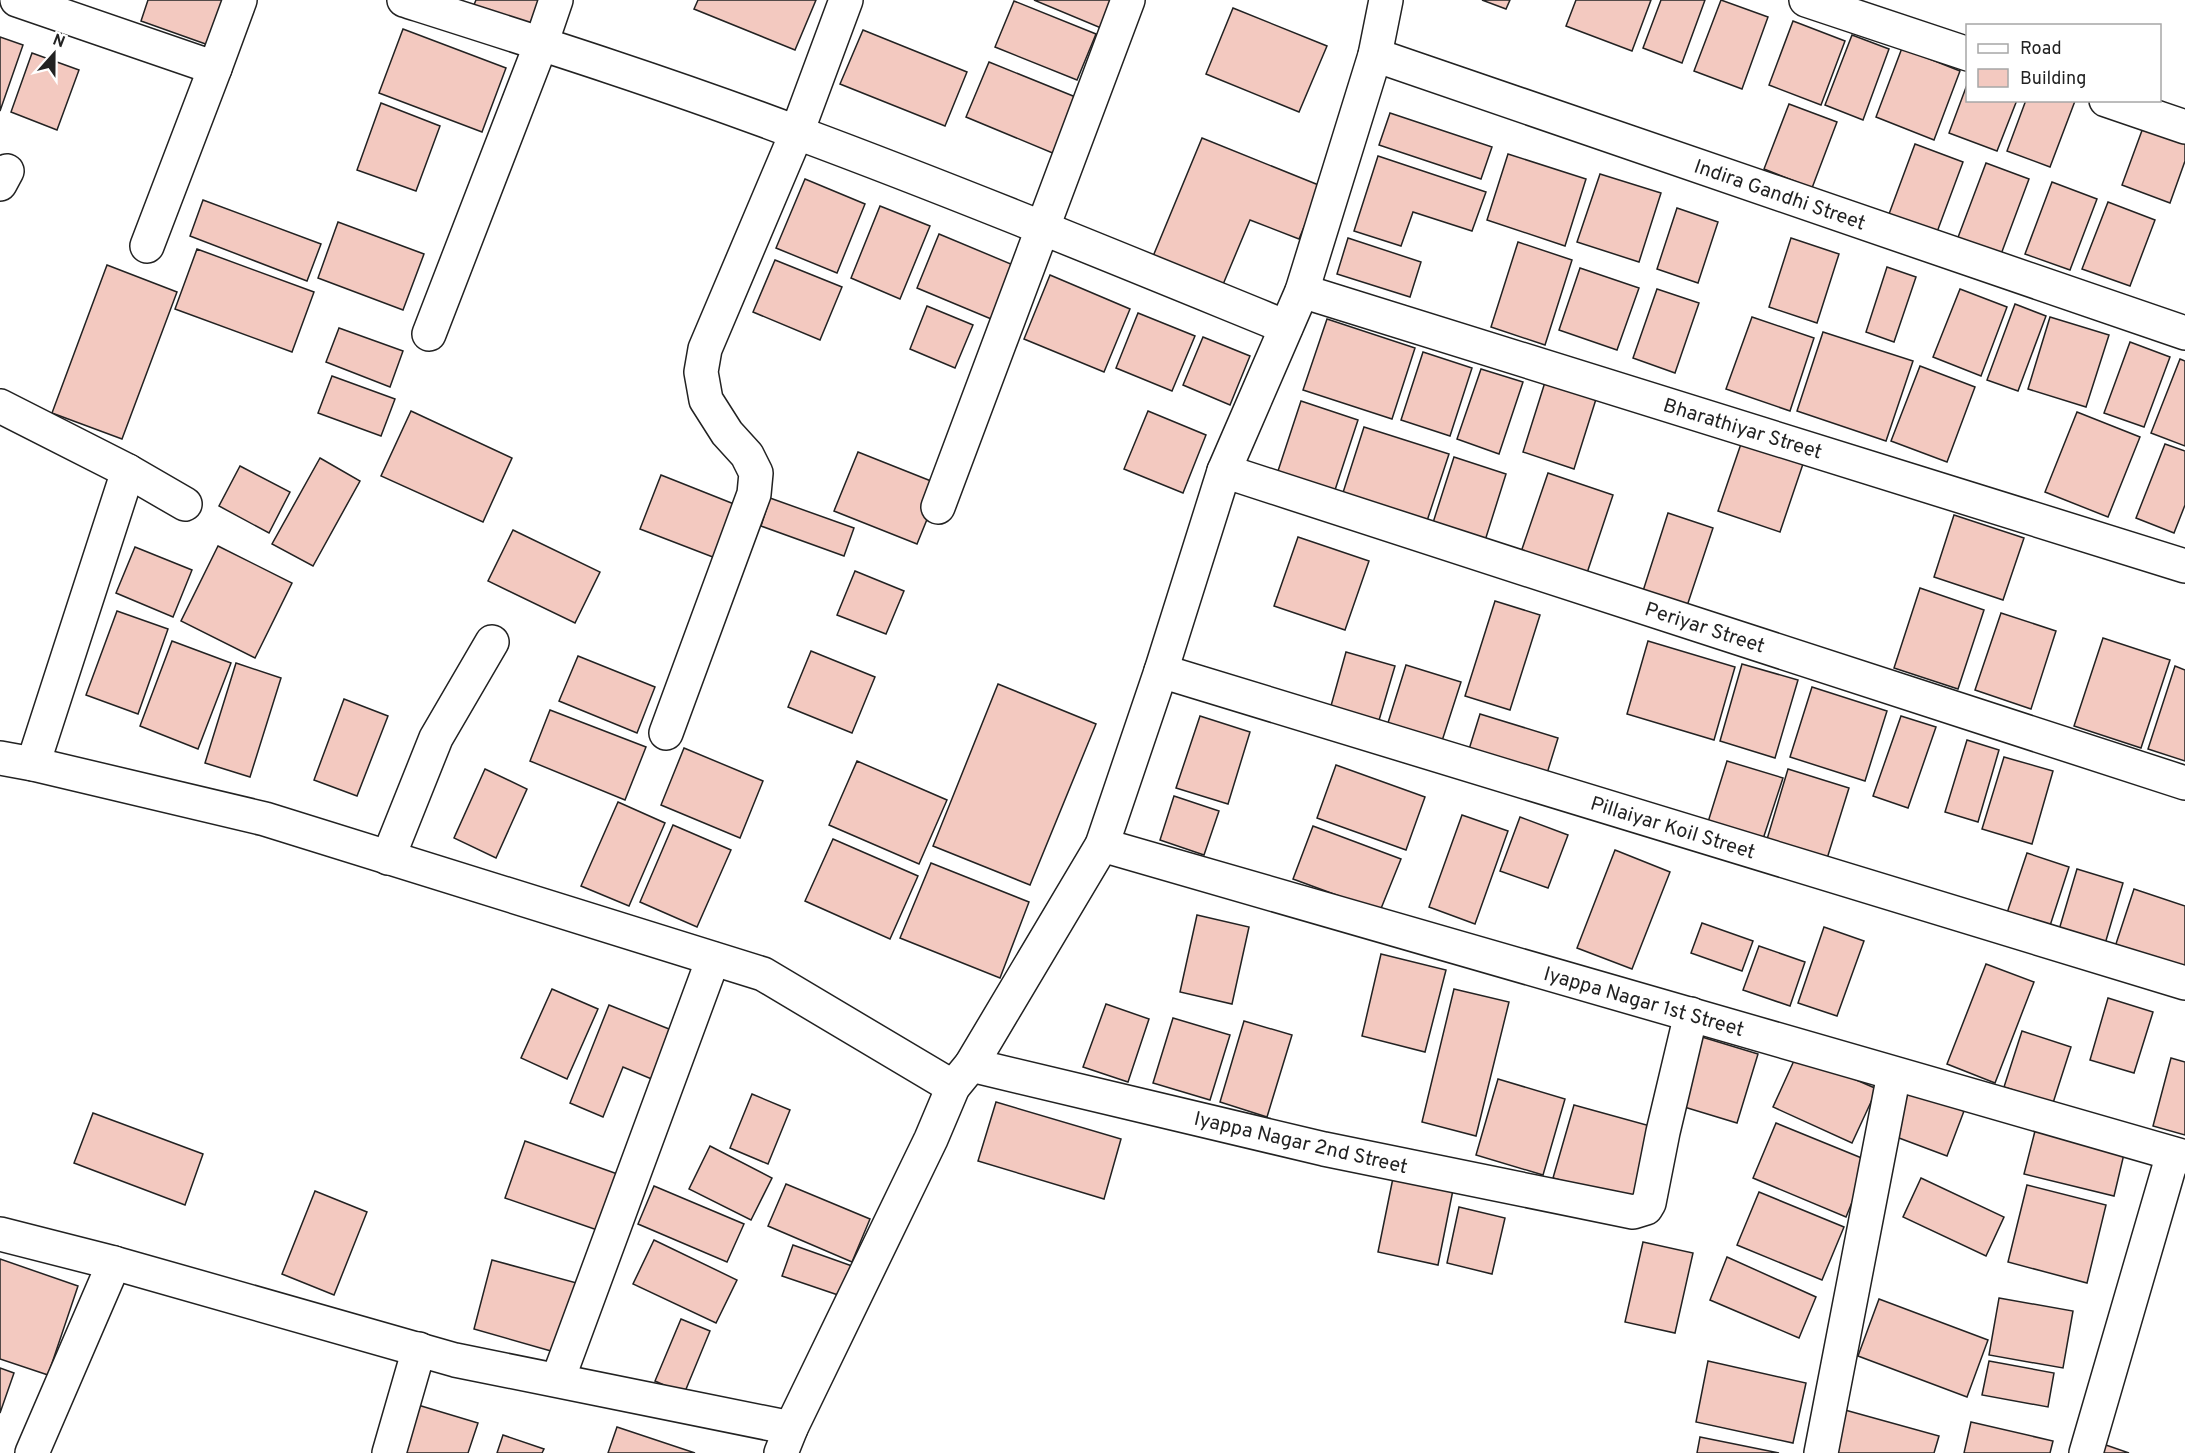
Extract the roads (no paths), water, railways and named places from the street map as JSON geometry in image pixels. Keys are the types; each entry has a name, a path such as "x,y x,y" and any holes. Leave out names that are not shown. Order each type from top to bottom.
{"street":[{"path":"17,0 215,68"},
{"path":"147,246 240,0"},
{"path":"404,0 541,44 797,132 1043,228 1286,327"},
{"path":"429,334 556,0"},
{"path":"666,733 754,495 756,473 747,455 727,433 706,400 701,372 705,349 797,132 846,0"},
{"path":"938,507 1128,0"},
{"path":"0,1234 114,1263 455,1360 558,1380 786,1440 962,1076 1102,845 1161,671 1224,471 1302,291 1375,55 1386,0"},
{"path":"1806,0 1966,53"},
{"name":"Indira Gandhi Street","path":"1375,55 2185,333"},
{"path":"2112,102 2185,127"},
{"name":"Bharathiyar Street","path":"1302,291 2185,566"},
{"path":"0,406 128,471 185,504"},
{"path":"33,764 128,471"},
{"name":"Periyar Street","path":"1224,471 2185,783"},
{"path":"388,858 436,738 492,642"},
{"name":"Pillaiyar Koil Street","path":"1161,671 2185,983"},
{"name":"Iyappa Nagar 2nd Street","path":"0,758 265,819 763,974 962,1076 1633,1212 1641,1211 1649,1203 1691,1014"},
{"name":"Iyappa Nagar 1st Street","path":"1102,845 2179,1155"},
{"path":"558,1380 713,959"},
{"path":"1821,1453 1894,1074"},
{"path":"2086,1453 2179,1155"},
{"path":"32,1453 114,1263"},
{"path":"389,1453 419,1349"}]}
